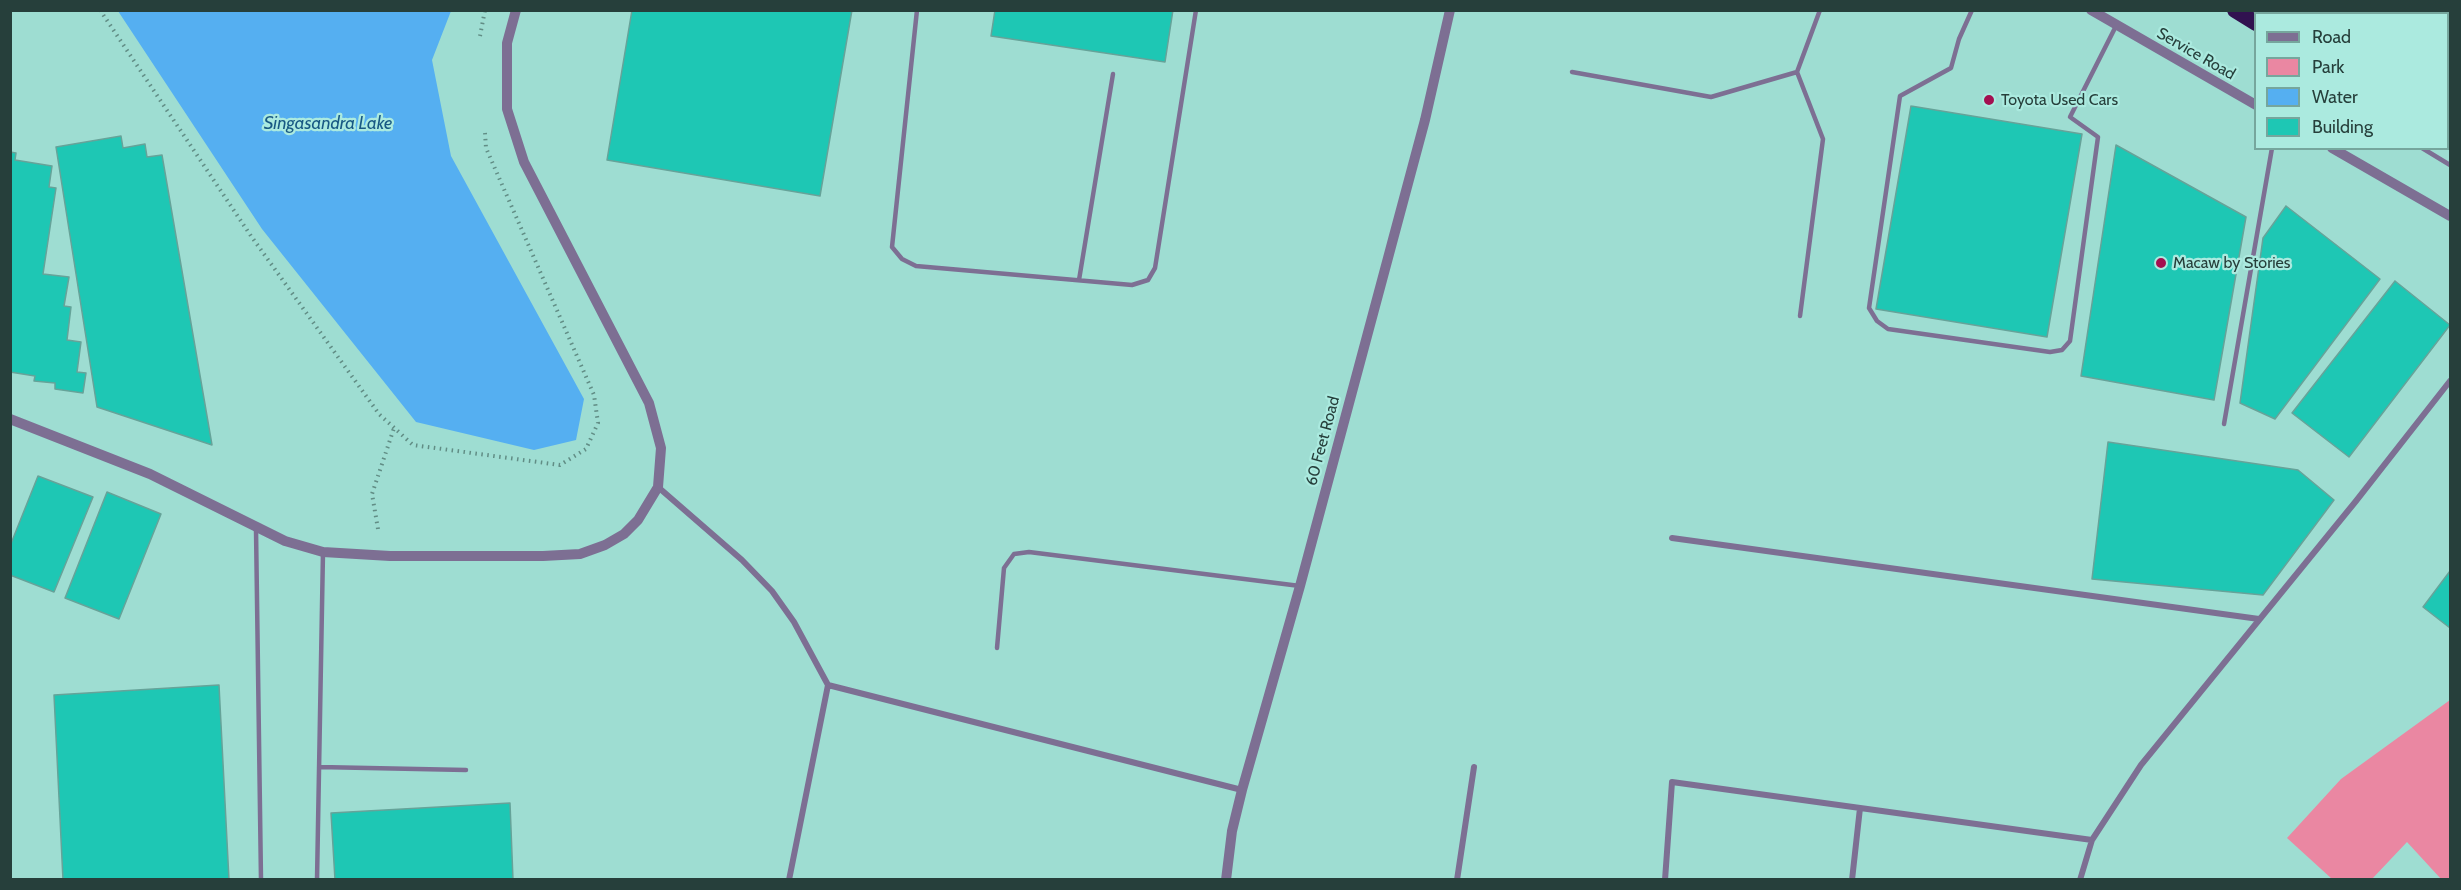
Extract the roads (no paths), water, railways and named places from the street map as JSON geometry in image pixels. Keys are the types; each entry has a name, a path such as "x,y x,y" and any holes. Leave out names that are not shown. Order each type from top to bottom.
{"highway":[{"path":"2235,10 2254,21"}],"street":[{"path":"10,419 150,474 285,541 323,552 384,556 580,554 605,545 624,534 638,520 658,487 661,448 649,403 524,162 507,108 507,43 516,10"},
{"name":"60 Feet Road","path":"1226,879 1232,831 1242,790 1300,586 1425,120 1450,10"},
{"name":"Service Road","path":"2091,10 2254,104"},
{"path":"2336,150 2451,216"},
{"path":"2080,879 2092,840 2141,765 2451,381"},
{"path":"658,487 742,560 772,591 794,622 828,685 789,879"},
{"path":"1672,538 2259,619"},
{"path":"828,685 1242,790"},
{"path":"1457,879 1474,767"},
{"path":"1665,879 1672,782 2092,840"},
{"path":"1852,879 1860,808"}],"lane":[{"path":"917,10 892,247 902,259 916,266 1132,285 1148,280 1155,268 1196,10"},
{"path":"1800,316 1823,139 1797,72 1820,10"},
{"path":"1972,10 1959,39 1951,68 1900,96 1869,308 1877,321 1888,329 2050,352 2062,350 2070,341 2098,136 2070,117 2116,25"},
{"path":"1572,72 1711,97 1797,72"},
{"path":"1079,280 1113,74"},
{"path":"2224,424 2272,150"},
{"path":"2425,150 2451,165"},
{"path":"256,526 261,879"},
{"path":"317,879 323,552"},
{"path":"997,648 1004,568 1014,554 1029,552 1300,586"},
{"path":"319,767 466,770"}],"water":[{"name":"Singasandra Lake","path":"118,11 451,11 432,60 451,156 584,399 576,440 534,450 416,422 262,229"}],"place":[{"name":"Toyota Used Cars","path":"1989,100"},
{"name":"Macaw by Stories","path":"2161,263"}]}
